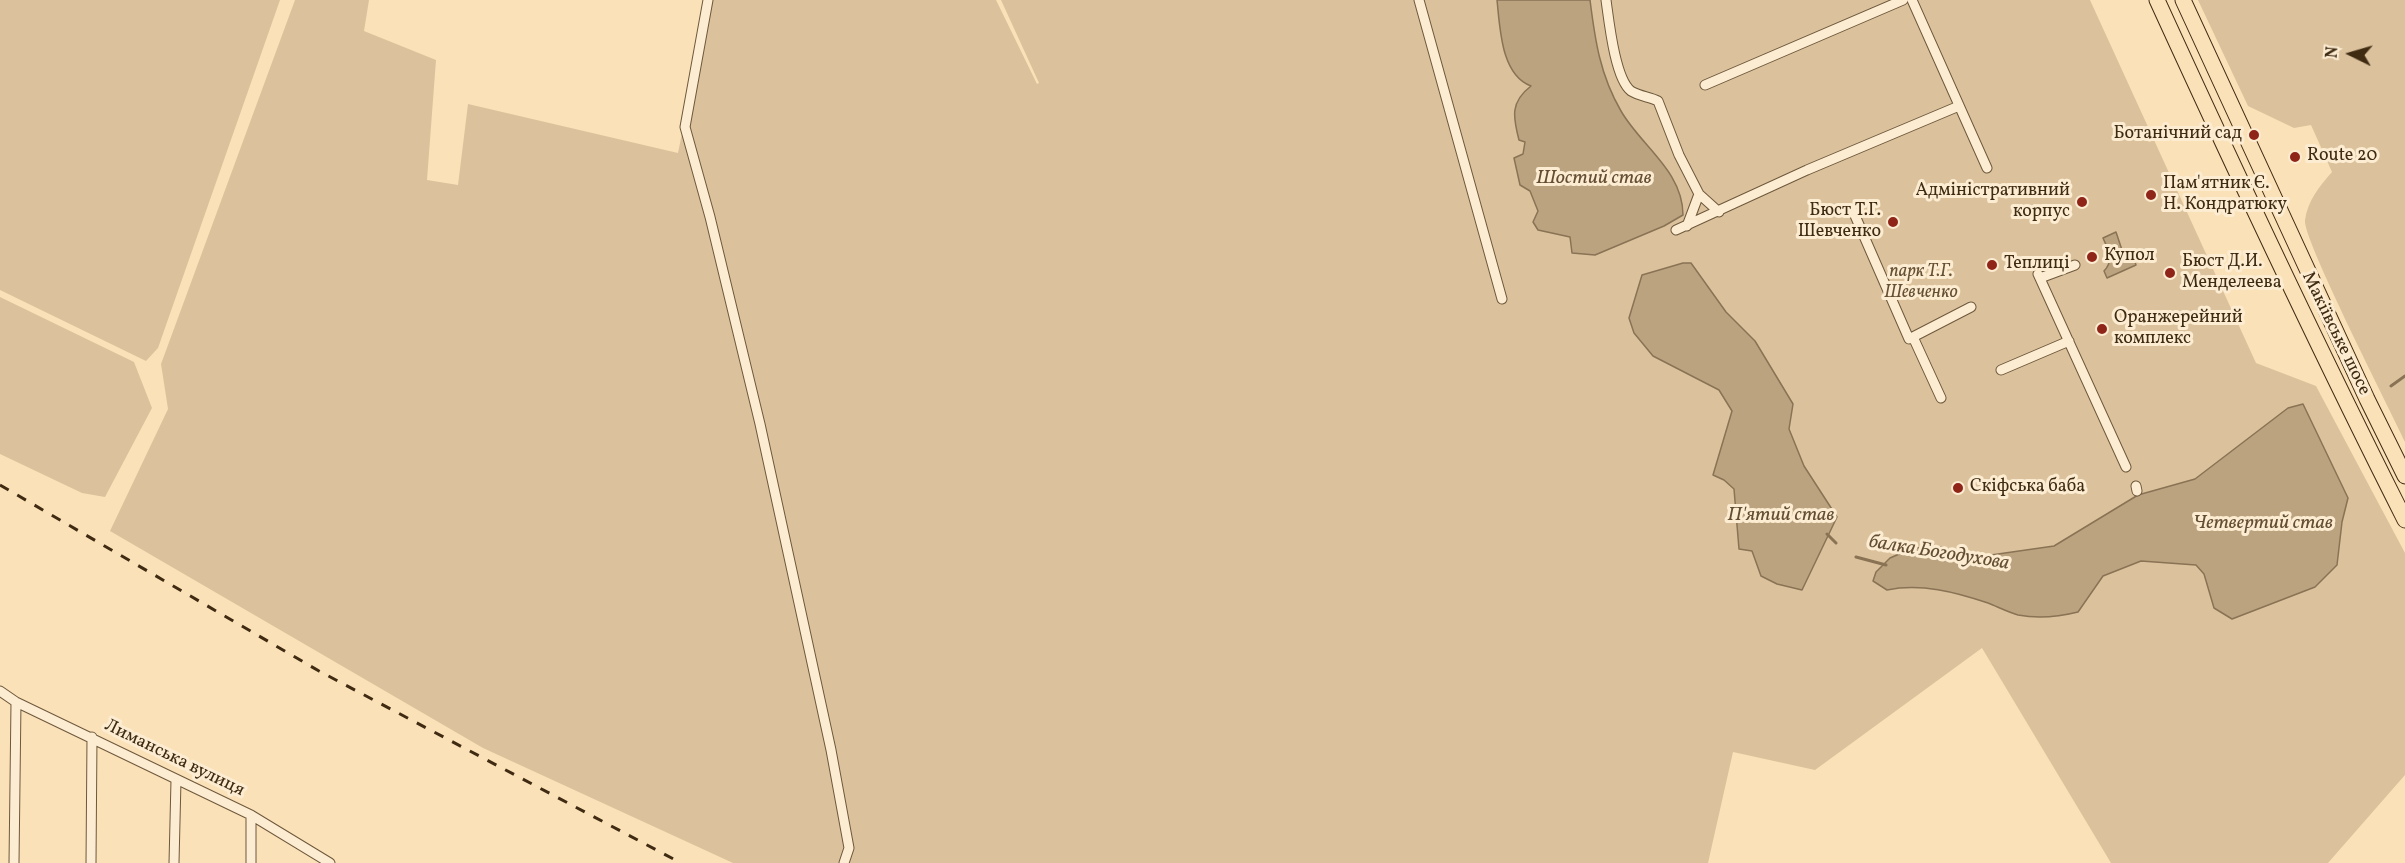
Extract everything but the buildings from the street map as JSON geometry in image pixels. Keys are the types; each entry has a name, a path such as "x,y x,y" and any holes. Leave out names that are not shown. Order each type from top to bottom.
{"main road":[{"name":"Макіївське шосе","path":"2157,0 2349,409 2405,520"},
{"name":"Макіївське шосе","path":"2183,0 2367,399 2405,476"}],"street":[{"path":"708,0 686,127 760,424 831,750 849,848 844,863"},
{"path":"1419,0 1502,299"},
{"path":"1606,0 1610,34 1623,82 1632,92 1658,101 1679,155 1699,194 1719,212"},
{"path":"1705,85 1903,0"},
{"path":"1912,0 1987,168"},
{"path":"1676,230 1800,173 1959,106"},
{"path":"1687,226 1699,194"},
{"path":"1853,211 1909,339 1971,307"},
{"path":"2074,265 2039,276 2128,467"},
{"path":"1913,337 1941,398"},
{"path":"2001,370 2068,341"},
{"name":"Лиманська вулиця","path":"0,692 16,702 251,815 330,863"},
{"path":"14,863 16,702"},
{"path":"91,863 92,737"},
{"path":"174,863 176,780"},
{"path":"251,815 251,863"}],"green space":[{"path":"0,0 280,0 158,348 146,361 0,290"},
{"name":"парк Т.Г. Шевченко","path":"295,0 369,0 364,31 436,60 427,180 458,185 468,104 678,153 709,0 996,0 1037,84 1039,83 1001,0 2090,0 2256,363 2316,386 2405,553 2405,775 2328,863 2111,863 1982,648 1815,770 1733,752 1708,863 733,863 483,748 110,531 168,409 161,364"},
{"path":"2198,0 2405,0 2405,442 2317,258 2308,233 2305,220 2311,200 2332,172 2311,125 2294,128 2248,106"},
{"path":"0,297 134,362 152,408 105,497 82,493 0,454"}],"water":[{"name":"Шостий став","path":"1497,0 1590,0 1596,43 1603,71 1614,98 1629,124 1669,172 1681,199 1683,215 1664,226 1595,255 1572,253 1570,237 1538,230 1533,222 1538,211 1530,191 1520,185 1514,158 1523,154 1525,142 1519,140 1515,124 1516,104 1531,86 1513,72 1508,61 1501,37"},
{"path":"2116,232 2125,259 2133,256 2136,265 2107,278 2104,271 2110,254 2103,238"},
{"name":"П'ятий став","path":"1683,263 1691,263 1726,312 1755,341 1793,404 1789,429 1804,466 1837,517 1802,590 1777,584 1761,576 1752,551 1739,549 1734,489 1724,480 1713,475 1732,411 1719,390 1653,356 1634,333 1629,318 1642,275"},
{"name":"Четвертий став","path":"2303,404 2348,498 2342,522 2337,565 2315,587 2232,619 2214,608 2204,574 2196,565 2141,561 2103,576 2078,612 2041,617 2018,615 1951,592 1925,588 1887,590 1873,581 1876,572 1890,558 1913,548 1940,547 1984,556 2054,546 2138,495 2195,479 2288,408"}],"waterway":[{"name":"балка Богодухова","path":"2391,386 2405,376"},
{"name":"балка Богодухова","path":"1827,534 1836,543"},
{"name":"балка Богодухова","path":"1856,557 1886,565"}],"railway":[{"path":"0,485 319,671 681,863"}],"place":[{"name":"Ботанічний сад","path":"2254,135"},
{"name":"Route 20","path":"2295,157"},
{"name":"Пам'ятник Є. Н. Кондратюку","path":"2151,195"},
{"name":"Адміністративний корпус","path":"2082,202"},
{"name":"Бюст Т.Г. Шевченко","path":"1893,222"},
{"name":"Купол","path":"2092,257"},
{"name":"Теплиці","path":"1992,265"},
{"name":"Бюст Д.И. Менделеева","path":"2170,273"},
{"name":"Оранжерейний комплекс","path":"2102,329"},
{"name":"Скіфська баба","path":"1958,488"}]}
